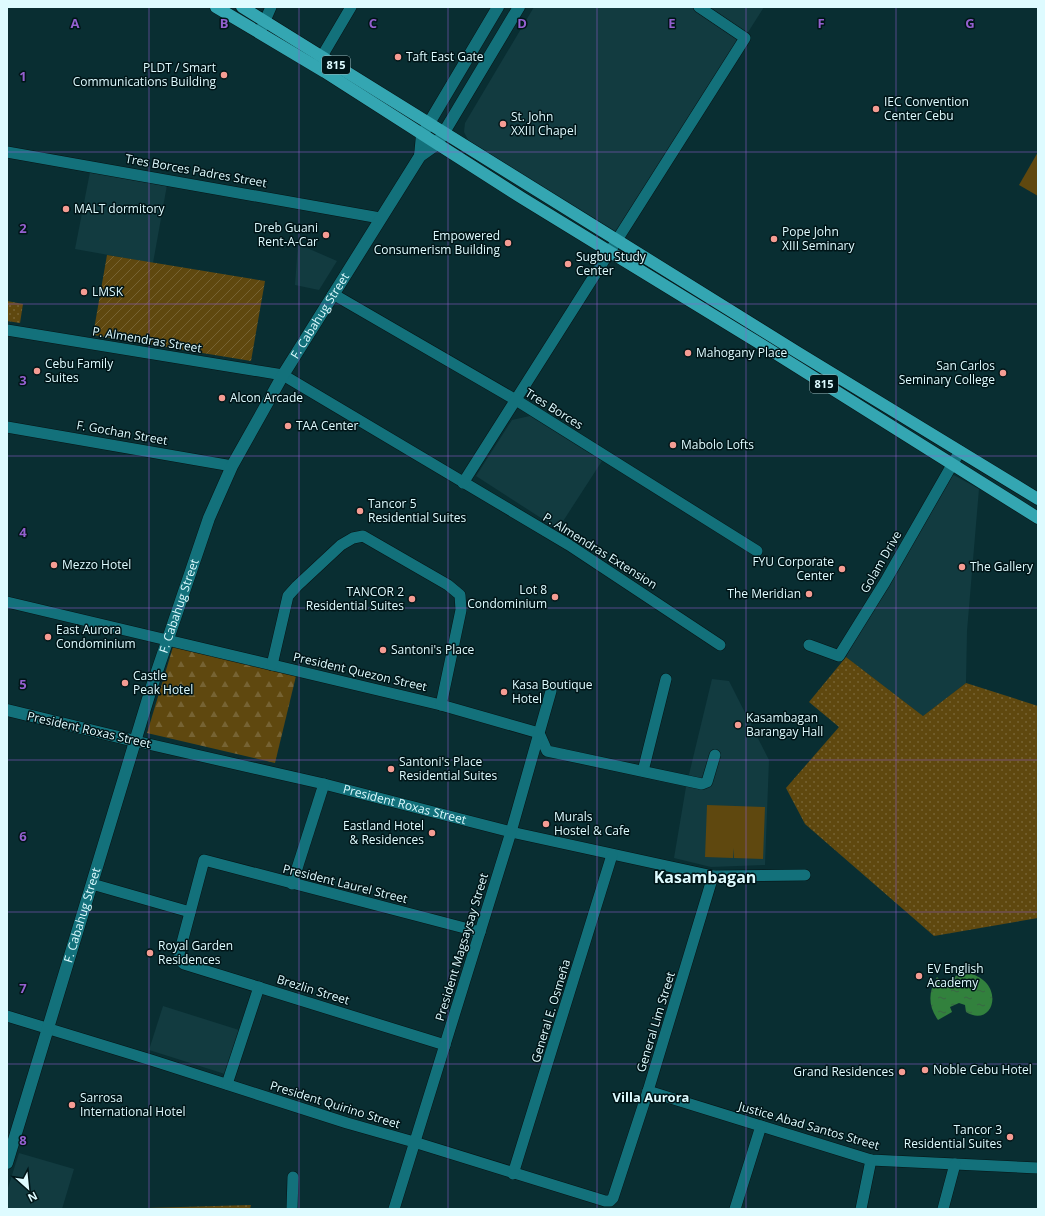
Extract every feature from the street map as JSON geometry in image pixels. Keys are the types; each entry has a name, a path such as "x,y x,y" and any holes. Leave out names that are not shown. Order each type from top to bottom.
{"main road":[{"name":"815","path":"216,7 263,27 318,62 422,135 1038,518"},
{"name":"815","path":"242,7 263,27"},
{"path":"422,135 498,7"},
{"path":"438,144 519,7"},
{"name":"815","path":"318,62 429,123 616,240 1038,499"},
{"name":"F. Cabahug Street","path":"420,156 422,135"},
{"name":"F. Cabahug Street","path":"7,1163 166,640 209,518 232,466 283,375 420,156 438,144"},
{"name":"President Roxas Street","path":"7,710 135,740"}],"street":[{"path":"263,27 271,7"},
{"path":"318,62 351,7"},
{"path":"463,483 745,38 699,7"},
{"name":"Tres Borces Padres Street","path":"7,152 380,218"},
{"name":"Tres Borces","path":"333,294 516,400 758,551"},
{"name":"P. Almendras Street","path":"7,330 283,375"},
{"name":"P. Almendras Extension","path":"283,375 589,557 720,645"},
{"name":"F. Gochan Street","path":"7,427 232,466"},
{"name":"Golam Drive","path":"809,645 839,656 885,582 960,451"},
{"path":"272,665 288,596 341,545 353,538 363,536 448,585 460,595 461,610 441,705"},
{"name":"President Quezon Street","path":"7,602 441,705 539,733"},
{"path":"643,771 666,679"},
{"name":"President Magsaysay Street","path":"394,1209 511,832 551,691"},
{"path":"539,733 547,751 702,784 708,782 715,755"},
{"name":"President Roxas Street","path":"135,740 324,784 511,832 714,876 805,875"},
{"path":"292,884 324,784"},
{"name":"General E. Osmeña","path":"513,1174 612,855"},
{"name":"President Laurel Street","path":"190,912 204,860 480,932"},
{"name":"General Lim Street","path":"613,1198 648,1091 714,876"},
{"path":"92,884 190,912"},
{"name":"Brezlin Street","path":"190,912 179,954 180,960 184,964 445,1045"},
{"path":"227,1084 259,987"},
{"name":"President Quirino Street","path":"7,1016 227,1084 347,1124 414,1142 513,1174 604,1201 610,1201 613,1198"},
{"name":"Justice Abad Santos Street","path":"648,1091 871,1160 1038,1168"},
{"path":"735,1209 761,1126"},
{"path":"860,1209 871,1160"},
{"path":"943,1209 955,1164"},
{"path":"292,1209 293,1177"}],"shaded area":[{"path":"534,7 764,7 620,234 468,140 464,132 465,123"},
{"path":"90,172 167,185 153,263 75,249"},
{"path":"298,244 337,261 319,290 295,285"},
{"path":"530,416 602,461 558,529 476,476 512,420"},
{"path":"950,473 979,489 967,631 966,683 923,716 846,657 864,622"},
{"path":"712,679 729,681 769,760 765,865 711,867 674,858 686,787"},
{"path":"163,1006 239,1030 225,1074 149,1050"},
{"path":"19,1153 74,1169 62,1209 7,1209 7,1191"}],"green space":[{"path":"1038,152 1038,196 1019,185"},
{"path":"107,255 265,281 251,361 93,335"},
{"path":"7,301 23,304 20,323 7,321"},
{"path":"173,647 296,676 275,763 147,733"},
{"path":"846,657 923,716 966,683 1038,706 1038,918 934,936 805,824 786,788 839,727 809,702"},
{"path":"707,805 765,807 763,859 734,858 734,848 733,858 705,857"},
{"path":"251,1205 250,1209 143,1209 146,1208"}],"water":[{"path":"968,973 980,978 988,985 992,994 992,1002 989,1010 984,1014 976,1016 966,1012 965,1005 959,1003 950,1007 952,1012 938,1020 932,1009 930,999 932,988 937,977 944,984 959,974"}],"place":[{"name":"Taft East Gate","path":"398,57"},
{"name":"PLDT / Smart Communications Building","path":"224,75"},
{"name":"IEC Convention Center Cebu","path":"876,109"},
{"name":"St. John XXIII Chapel","path":"503,124"},
{"name":"MALT dormitory","path":"66,209"},
{"name":"Dreb Guani Rent-A-Car","path":"326,235"},
{"name":"Pope John XIII Seminary","path":"774,239"},
{"name":"Empowered Consumerism Building","path":"508,243"},
{"name":"Sugbu Study Center","path":"568,264"},
{"name":"LMSK","path":"84,292"},
{"name":"Mahogany Place","path":"688,353"},
{"name":"Cebu Family Suites","path":"37,371"},
{"name":"San Carlos Seminary College","path":"1003,373"},
{"name":"Alcon Arcade","path":"222,398"},
{"name":"TAA Center","path":"288,426"},
{"name":"Mabolo Lofts","path":"673,445"},
{"name":"Tancor 5 Residential Suites","path":"360,511"},
{"name":"Mezzo Hotel","path":"54,565"},
{"name":"The Gallery","path":"962,567"},
{"name":"FYU Corporate Center","path":"842,569"},
{"name":"The Meridian","path":"809,594"},
{"name":"Lot 8 Condominium","path":"555,597"},
{"name":"TANCOR 2 Residential Suites","path":"412,599"},
{"name":"East Aurora Condominium","path":"48,637"},
{"name":"Santoni's Place","path":"383,650"},
{"name":"Castle Peak Hotel","path":"125,683"},
{"name":"Kasa Boutique Hotel","path":"504,692"},
{"name":"Kasambagan Barangay Hall","path":"738,725"},
{"name":"Santoni's Place Residential Suites","path":"391,769"},
{"name":"Murals Hostel & Cafe","path":"546,824"},
{"name":"Eastland Hotel & Residences","path":"432,833"},
{"name":"Royal Garden Residences","path":"150,953"},
{"name":"EV English Academy","path":"919,976"},
{"name":"Noble Cebu Hotel","path":"925,1070"},
{"name":"Grand Residences","path":"902,1072"},
{"name":"Sarrosa International Hotel","path":"72,1105"},
{"name":"Tancor 3 Residential Suites","path":"1010,1137"}],"district":[{"name":"Kasambagan","path":"705,877"},
{"name":"Villa Aurora","path":"651,1097"}]}
